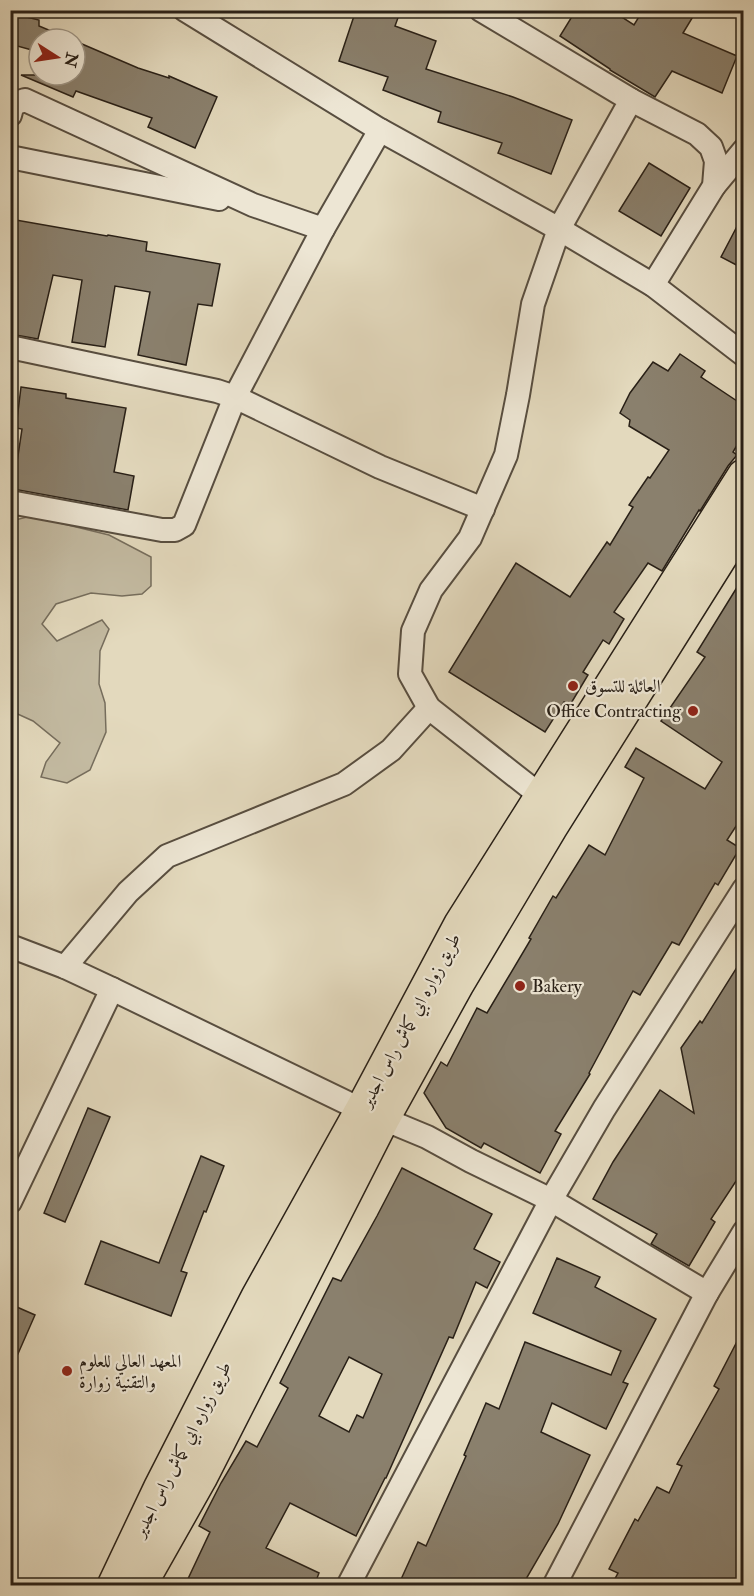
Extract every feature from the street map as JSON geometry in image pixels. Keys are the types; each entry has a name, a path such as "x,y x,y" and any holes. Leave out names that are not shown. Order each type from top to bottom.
{"main road":[{"name":"طريق زواره ابي كماش راس اجدير","path":"114,1586 160,1489 258,1298 373,1114 462,924 744,476"},
{"path":"139,1586 200,1478 373,1114 457,984 508,897 735,553 744,519"}],"street":[{"path":"185,10 381,130 559,229 653,285 744,355"},
{"path":"481,10 631,100 697,134 711,147 716,161 714,186"},
{"path":"10,115 13,104 25,100 253,205 323,229"},
{"path":"542,796 429,708 410,674 413,631 431,590 470,538 506,455 533,304 559,229 631,100"},
{"path":"10,502 162,530 176,530 184,525 235,397 323,229 381,130"},
{"path":"653,285 714,186 744,150"},
{"path":"10,157 253,205"},
{"path":"10,347 218,390 380,467 483,509"},
{"path":"65,967 128,892 166,856 344,784 391,750 429,708"},
{"path":"348,1586 551,1200 604,1109 744,890"},
{"path":"10,946 65,967 373,1114 427,1137 551,1200 707,1293"},
{"path":"10,1202 112,989"},
{"path":"554,1586 707,1293 744,1232"}],"shaded area":[{"path":"31,516 109,535 151,557 151,586 142,594 122,596 91,593 56,604 42,624 57,641 102,620 109,629 100,651 99,684 105,703 106,732 90,770 67,783 41,777 46,762 60,743 33,721 11,711 11,521"}],"building":[{"path":"356,10 386,10 399,15 395,26 436,41 426,69 513,97 572,120 551,174 498,153 502,143 438,122 441,112 383,90 388,77 339,61"},
{"path":"576,10 611,10 634,25 643,10 697,10 683,33 737,56 722,93 672,71 655,97 560,36"},
{"path":"10,13 39,20 39,26 41,27 27,27 27,49 10,44"},
{"path":"87,46 138,68 169,78 169,76 217,97 195,148 148,127 152,118 76,91 73,97 49,87 87,87"},
{"path":"649,163 690,188 661,236 619,211"},
{"path":"744,213 744,269 721,257"},
{"path":"10,219 147,242 146,251 220,264 212,306 198,304 186,365 138,355 150,292 115,286 105,347 72,342 82,280 53,275 38,339 10,334"},
{"path":"680,354 705,371 701,377 743,405 741,412 744,414 744,433 733,452 737,455 699,510 662,571 648,563 614,612 624,619 609,644 603,640 583,672 588,675 570,705 564,702 545,732 449,672 516,563 570,597 607,542 610,545 633,507 629,505 669,450 629,426 630,420 620,413 630,393 653,362 668,371"},
{"path":"21,387 66,394 66,398 126,408 114,472 134,476 128,510 13,489 22,429 16,428"},
{"path":"744,576 744,814 727,840 740,848 718,885 715,883 679,945 672,942 640,995 633,991 590,1074 555,1131 561,1134 540,1173 484,1143 481,1148 446,1128 424,1093 441,1062 447,1066 477,1008 487,1013 531,939 529,938 553,896 556,898 589,845 605,855 644,778 625,767 636,748 705,789 722,762 661,721 705,657 697,652"},
{"path":"744,956 744,1169 711,1219 715,1222 689,1266 651,1244 657,1234 593,1199 613,1162 660,1090 694,1113 681,1048 700,1021 702,1023"},
{"path":"88,1108 110,1117 65,1222 44,1213"},
{"path":"201,1156 224,1166 181,1271 187,1273 171,1316 85,1284 101,1241 159,1263"},
{"path":"402,1168 492,1214 474,1249 500,1262 487,1288 476,1282 453,1338 449,1337 386,1478 356,1536 290,1503 266,1548 319,1573 314,1586 196,1586 187,1581 210,1532 199,1526 246,1441 257,1447 288,1388 280,1383 333,1278 341,1281","holes":["349,1357 382,1374 363,1418 357,1415 349,1432 319,1416"]},
{"path":"557,1258 600,1277 595,1287 656,1319 623,1382 628,1384 606,1429 552,1403 541,1432 590,1455 558,1524 522,1586 398,1586 418,1542 426,1546 466,1456 464,1455 486,1403 499,1409 525,1342 611,1375 621,1351 533,1313"},
{"path":"10,1304 35,1315 10,1372"},
{"path":"744,1328 744,1586 611,1586 618,1573 609,1569 635,1519 638,1521 657,1487 669,1493 682,1466 677,1464 719,1389 714,1386"}],"place":[{"name":"العائلة للتسوق","path":"573,686"},
{"name":"Office Contracting","path":"693,711"},
{"name":"Bakery","path":"520,986"},
{"name":"المعهد العالي للعلوم والتقنية زوارة","path":"67,1371"}]}
